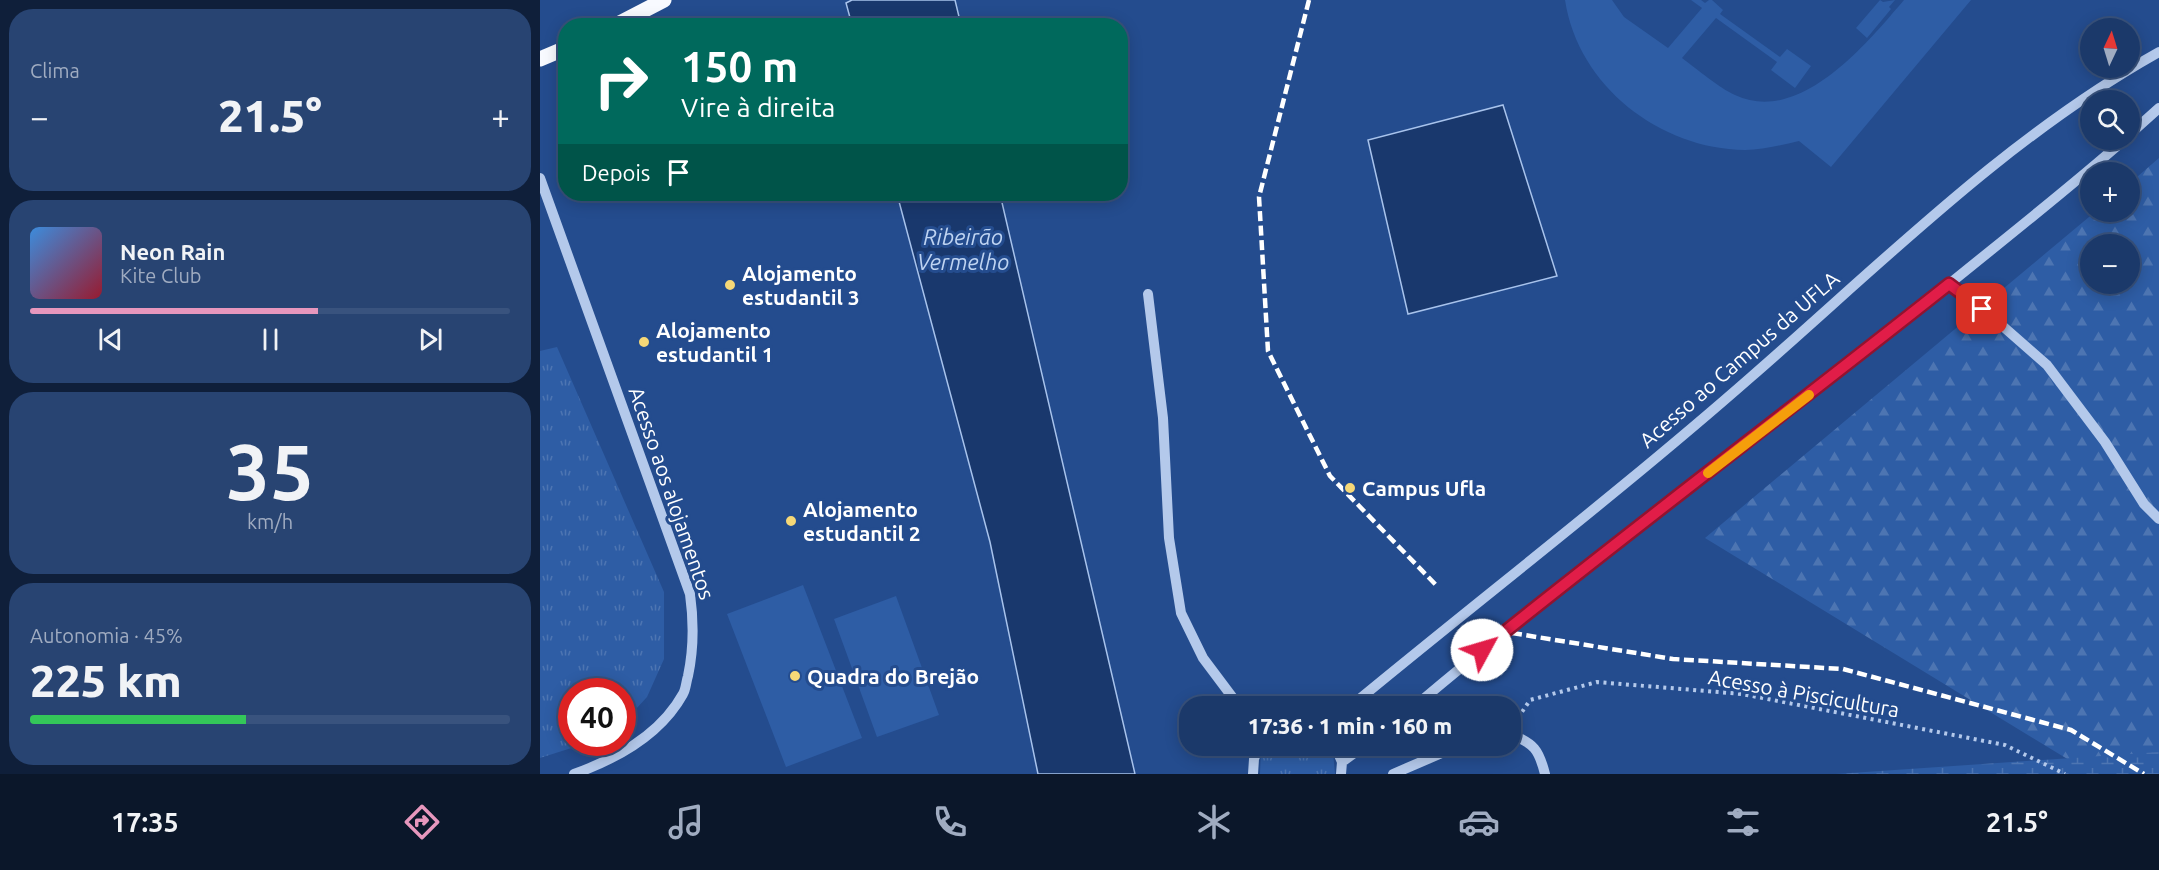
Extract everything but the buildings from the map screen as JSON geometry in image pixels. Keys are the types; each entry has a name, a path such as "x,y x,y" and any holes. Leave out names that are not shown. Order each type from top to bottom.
{"main road":[{"path":"629,18 664,0"},
{"path":"540,59 558,51"}],"street":[{"name":"Acesso ao Campus da UFLA","path":"1363,696 1535,558 1749,380 1906,240 2030,135 2098,88 2159,52"},
{"path":"2140,125 2159,108"},
{"path":"1427,696 1568,581 1843,369 2113,150"},
{"name":"Acesso aos alojamentos","path":"540,178 690,594 694,624 693,652 684,693 659,725 627,751 574,774"},
{"path":"1949,284 1998,322 2047,365 2105,442 2144,504 2159,519"},
{"path":"1148,294 1163,418 1169,538 1181,613 1203,658 1232,696"},
{"path":"1521,739 1533,745 1539,754 1545,774"},
{"path":"1253,774 1255,756"},
{"path":"1339,756 1342,762 1341,774"},
{"path":"1342,762 1350,756"},
{"path":"1393,774 1435,756"}],"path":[{"name":"Acesso à Piscicultura","path":"1521,713 1530,700 1597,682 1742,694 2005,745 2065,774"}],"green space":[{"path":"1565,0 1612,0 1624,17 1668,48 1702,8 1691,0 1701,0 1705,3 1712,0 1723,10 1720,14 1780,57 1787,49 1811,66 1795,88 1771,70 1777,62 1716,18 1682,58 1729,92 1759,102 1784,99 1808,90 1830,75 1872,37 1904,0 1971,0 1831,167 1799,141 1752,150 1713,147 1683,138 1654,125 1628,107 1605,85 1587,60 1573,31"},
{"path":"1880,0 1883,2 1895,0 1889,7 1891,9 1867,38 1856,28"},
{"path":"2159,158 2159,774 2092,774 1705,538 2083,222 2140,222 2140,174"},
{"path":"557,347 664,592 664,659 647,697 636,709 636,678 558,678 558,752 540,758 540,351"},
{"name":"Quadra do Brejão","path":"803,585 862,738 786,767 727,614"},
{"name":"Quadra do Brejão","path":"896,596 939,715 877,737 834,619"},
{"path":"2159,752 2159,774 1836,774"},
{"path":"1261,756 1333,756 1335,774 1260,774"}],"water":[{"path":"852,0 955,0 959,18 850,18 846,3"},
{"path":"1503,105 1557,276 1408,314 1368,140"},
{"name":"Ribeirão Vermelho","path":"899,201 1002,201 1135,774 1038,774 990,542"}],"railway":[{"path":"1309,0 1259,197 1268,351 1330,476 1437,586"},
{"path":"1512,633 1673,659 1843,669 2071,730 2144,774"}],"slow traffic":[{"path":"1708,473 1809,395"}],"place":[{"name":"Alojamento estudantil 3","path":"730,285"},
{"name":"Alojamento estudantil 1","path":"644,342"},
{"name":"Campus Ufla","path":"1350,488"},
{"name":"Alojamento estudantil 2","path":"791,521"},
{"name":"Quadra do Brejão","path":"795,676"}],"route":[{"path":"1482,650 1949,284 1982,309"}]}
